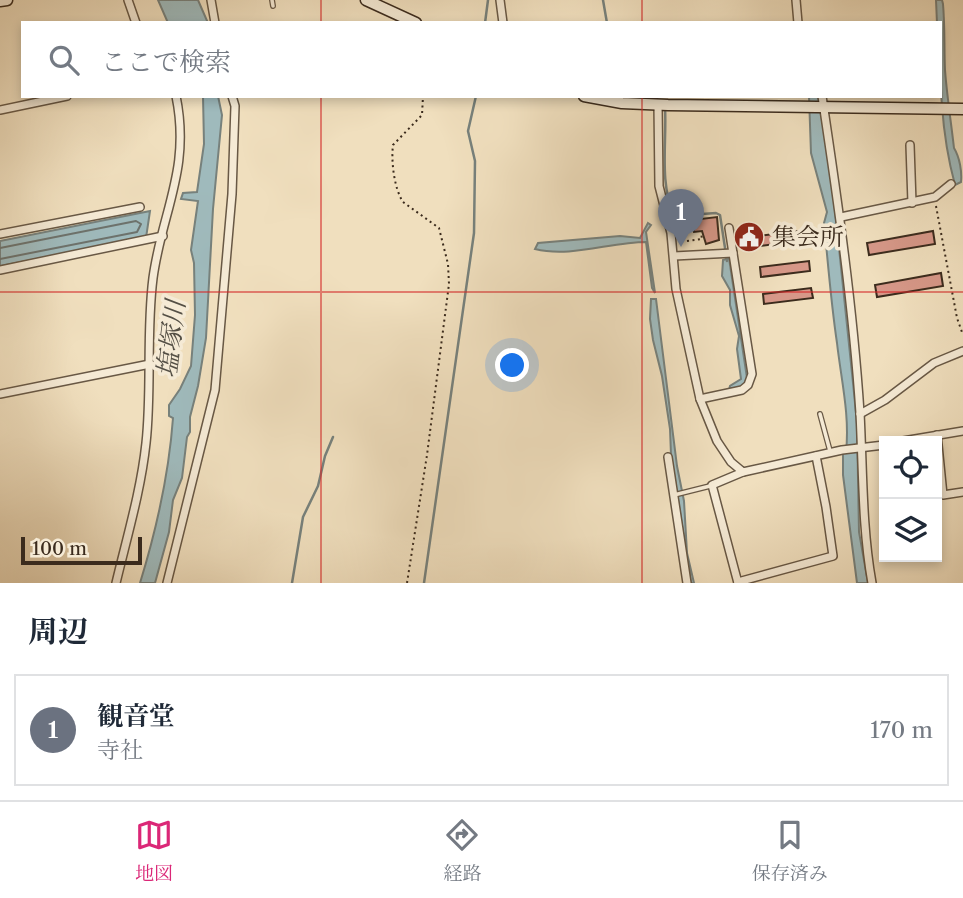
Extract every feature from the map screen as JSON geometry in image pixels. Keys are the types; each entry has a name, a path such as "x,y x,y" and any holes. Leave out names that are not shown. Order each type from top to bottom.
{"main road":[{"path":"0,1 7,0"},
{"path":"366,0 412,21"},
{"path":"595,98 622,103 663,105 819,104 963,109"}],"street":[{"path":"128,0 135,21"},
{"path":"211,0 215,21"},
{"path":"500,0 503,21"},
{"path":"796,0 798,21"},
{"path":"0,110 57,98"},
{"path":"116,583 146,444 153,279 181,152 176,98"},
{"path":"167,583 215,390 232,194 235,106 233,98"},
{"path":"819,104 841,217 860,414 865,526 872,583"},
{"path":"663,105 659,186 670,229 676,289 700,399 717,441 731,462 743,472"},
{"path":"910,145 912,203"},
{"path":"841,217 934,197 951,184"},
{"path":"0,234 140,207"},
{"path":"700,399 742,390 748,385 752,374 729,228"},
{"path":"0,270 163,236"},
{"path":"674,256 731,253"},
{"path":"860,414 885,400 934,363 963,351"},
{"path":"0,394 150,364"},
{"path":"937,436 963,431"},
{"path":"816,456 833,556 738,582 712,485 743,472 842,450 879,445"},
{"path":"668,457 687,583"},
{"path":"942,485 943,495 963,492"}],"lane":[{"path":"272,0 273,6"},
{"path":"670,229 689,227"},
{"path":"820,414 831,453"},
{"path":"673,495 712,485"}],"path":[{"path":"407,583 449,284 448,264 439,228 400,197 393,166 393,145 422,115 424,98"},
{"path":"934,197 957,317 963,335"},
{"path":"687,241 702,239 701,233"}],"water":[{"path":"158,0 198,0 207,21 167,21"},
{"path":"936,0 942,0 947,90 954,148 961,169 961,182 955,185 944,124 942,21 937,21"},
{"name":"塩塚川","path":"203,98 218,98 222,115 213,209 206,338 190,417 182,478 173,500 169,532 155,583 140,583 165,481 173,418 169,416 169,405 191,366 195,315 194,263 191,250 198,201 181,199 183,193 197,192 204,144"},
{"path":"809,98 818,98 831,171 857,424 859,532 868,583 857,583 843,475 843,453 846,452 847,438 846,411 828,268 824,223 827,212 811,153"},
{"path":"150,211 146,238 0,266 0,241"},
{"path":"648,223 651,225 646,232 655,293 646,242 562,252 535,249 538,243 620,236 640,238"},
{"path":"729,258 747,378 743,387 729,390 730,386 741,379 737,349 739,336 730,305 730,290 722,276 723,260"},
{"path":"651,299 656,299 677,466 684,501 687,553 694,583 691,583 662,376 653,340"}],"building":[{"path":"717,217 719,240 706,244 702,231 694,232 692,220"},
{"path":"807,230 808,240 760,246 758,236"},
{"path":"933,231 935,244 869,255 867,243"},
{"path":"809,261 810,271 761,277 760,267"},
{"path":"941,273 943,286 877,297 875,285"},
{"path":"811,288 813,298 764,304 763,294"}],"waterway":[{"path":"485,21 488,0"},
{"path":"603,0 607,21"},
{"path":"424,583 474,233 475,161 468,131 476,98"},
{"path":"665,107 665,176 674,216 720,215 727,261"},
{"path":"292,583 303,517 318,486 333,437"}],"place":[{"name":"集会所","path":"749,237"},
{"name":"観音堂","path":"681,247"}]}
